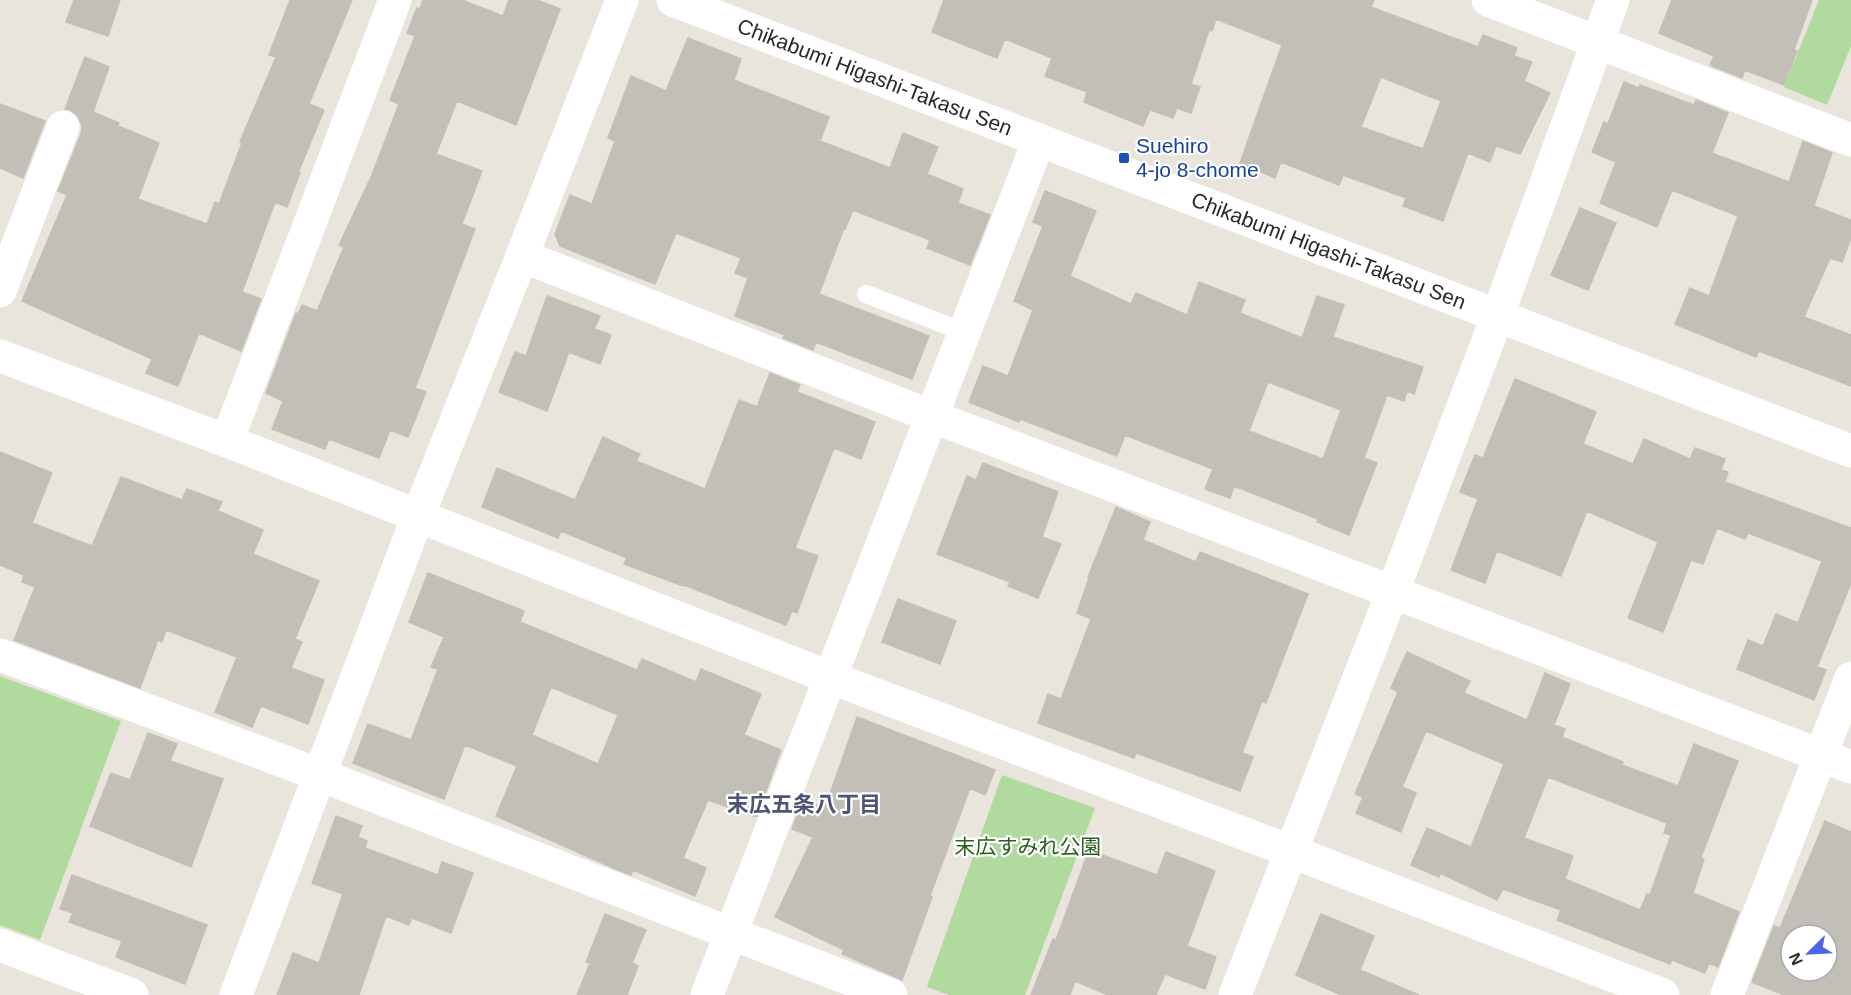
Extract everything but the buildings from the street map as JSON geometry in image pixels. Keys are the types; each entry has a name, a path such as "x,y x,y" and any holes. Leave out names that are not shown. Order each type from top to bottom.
{"street":[{"path":"227,441 395,0"},
{"path":"236,995 418,516 622,0"},
{"name":"Chikabumi Higashi-Takasu Sen","path":"673,0 1851,451"},
{"path":"1488,0 1851,140"},
{"path":"1235,995 1393,591 1497,317 1613,0"},
{"path":"0,291 63,127"},
{"path":"706,995 1039,140"},
{"path":"522,256 931,416 1851,767"},
{"path":"0,356 227,441 830,677 1663,995"},
{"path":"0,655 320,775 891,995"},
{"path":"1727,995 1851,678"},
{"path":"0,945 132,995"}],"lane":[{"path":"866,294 964,332"}],"green space":[{"path":"1819,0 1851,0 1851,46 1827,105 1784,87"},
{"path":"0,676 121,721 40,940 0,925"},
{"name":"末広すみれ公園","path":"1002,775 1095,808 1025,995 949,995 927,987"}],"place":[{"name":"Suehiro 4-jo 8-chome","path":"1124,158"}],"district":[{"name":"末広五条八丁目","path":"804,804"}]}
